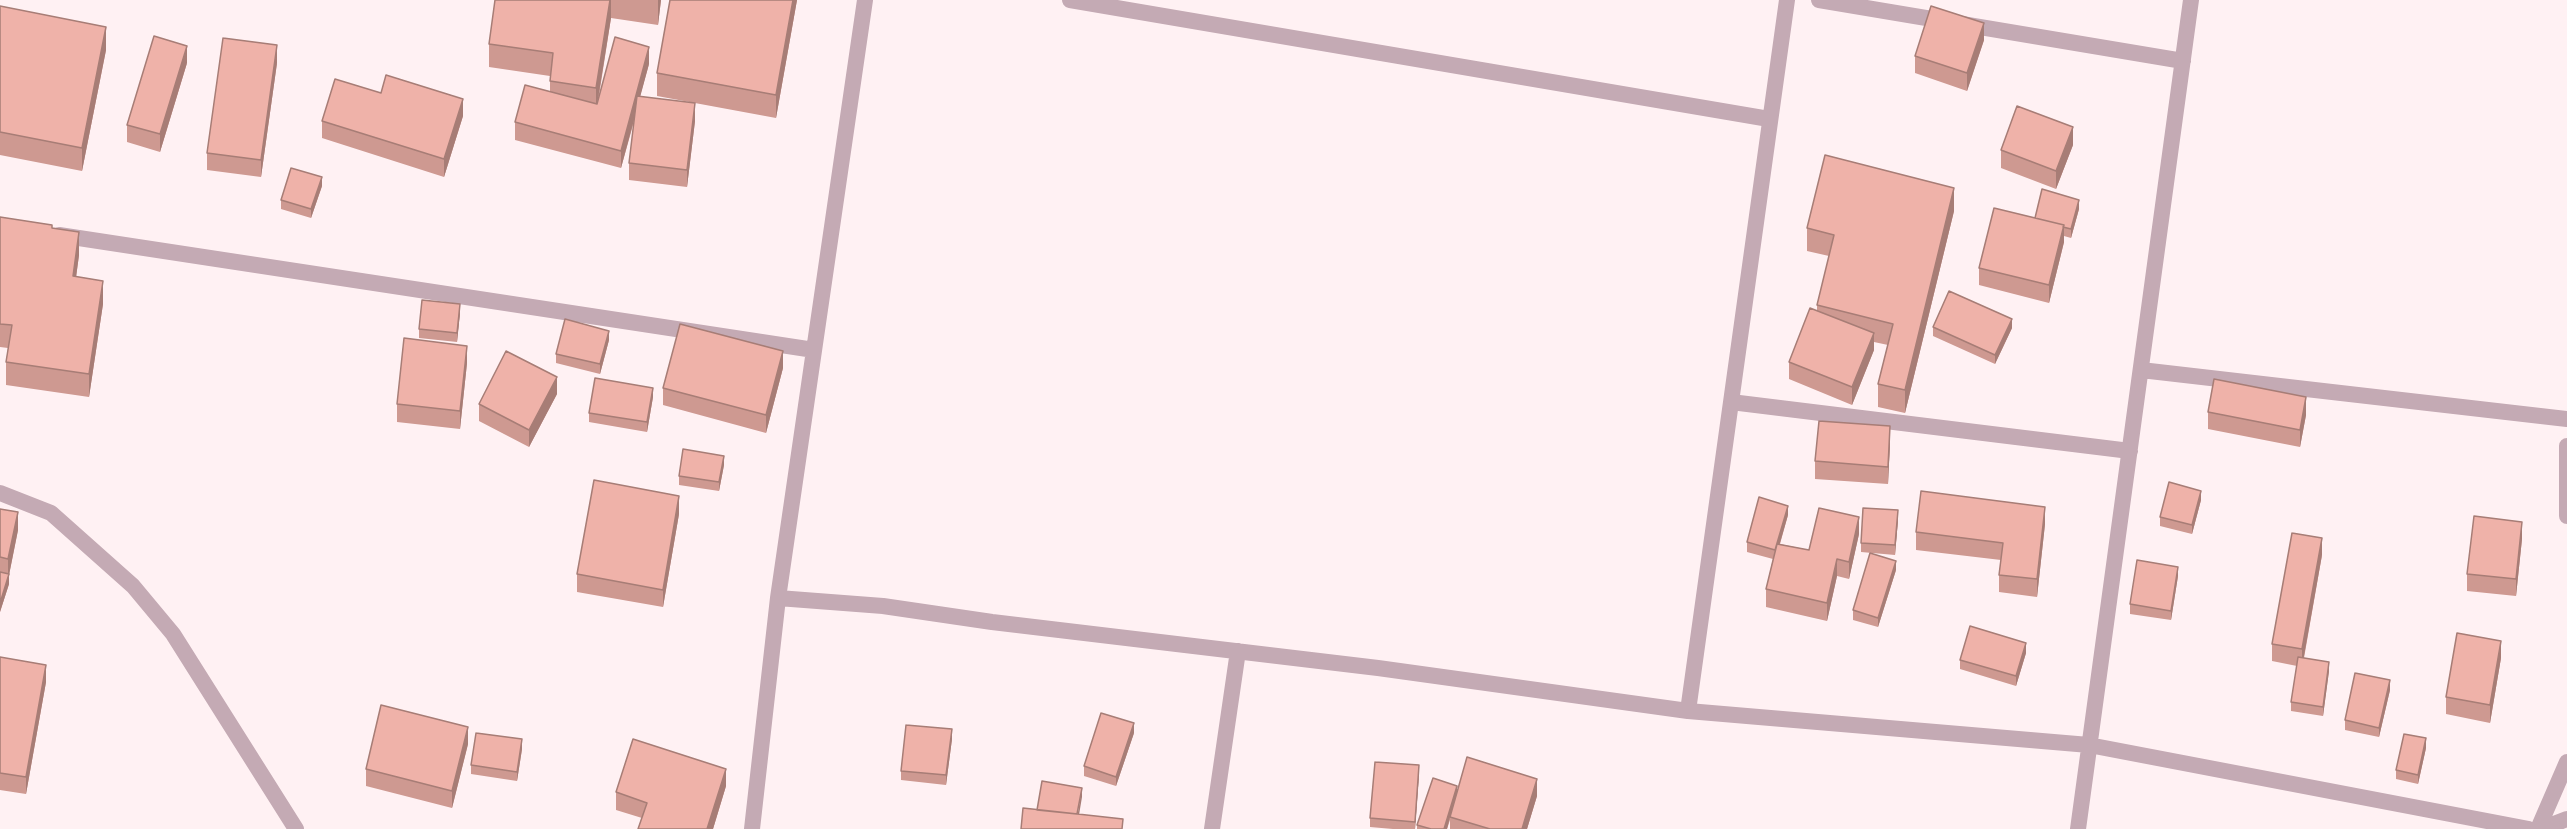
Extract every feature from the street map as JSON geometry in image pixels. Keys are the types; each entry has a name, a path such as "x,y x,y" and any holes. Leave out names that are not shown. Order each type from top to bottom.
{"street":[{"path":"752,829 778,598 865,0"},
{"path":"1070,0 1769,119"},
{"path":"1688,711 1787,0"},
{"path":"1819,0 2183,61"},
{"path":"2078,829 2191,0"},
{"path":"47,233 814,350"},
{"path":"2141,370 2567,419"},
{"path":"1731,402 2130,451"},
{"path":"2567,446 2567,516"},
{"path":"0,493 51,513 133,586 173,634 296,829"},
{"path":"778,598 883,606 992,622 1378,668 1688,711 2089,745 2529,829"},
{"path":"1212,829 1238,651"},
{"path":"2540,829 2567,762"},
{"path":"2540,829 2567,819"}],"building":[{"path":"495,0 610,0 596,88 550,81 553,53 489,44"},
{"path":"670,0 793,0 776,95 657,73"},
{"path":"0,6 106,27 82,148 0,132"},
{"path":"1931,6 1984,23 1967,73 1915,56"},
{"path":"154,36 187,46 160,134 127,125"},
{"path":"615,37 649,47 621,151 515,122 525,85 597,104"},
{"path":"223,38 277,45 261,160 207,153"},
{"path":"386,75 463,99 444,159 322,121 335,79 381,93"},
{"path":"637,96 695,103 687,170 629,163"},
{"path":"2017,106 2073,127 2056,171 2001,150"},
{"path":"1825,155 1954,188 1905,390 1878,384 1893,324 1817,305 1834,235 1807,228"},
{"path":"291,168 322,177 311,209 281,200"},
{"path":"2042,189 2079,200 2071,229 2035,218"},
{"path":"1994,208 2064,225 2049,285 1979,268"},
{"path":"0,217 52,225 52,228 79,232 73,276 103,281 89,374 6,362 12,325 0,324"},
{"path":"1949,291 2012,319 1995,355 1933,327"},
{"path":"422,300 460,304 457,333 419,329"},
{"path":"1810,308 1874,333 1852,387 1789,362"},
{"path":"565,319 609,331 600,364 556,354"},
{"path":"680,324 783,351 766,415 663,388"},
{"path":"404,338 467,346 460,411 397,404"},
{"path":"506,351 557,377 529,430 479,404"},
{"path":"595,378 653,388 647,422 589,413"},
{"path":"2214,379 2306,397 2300,430 2208,412"},
{"path":"1819,421 1890,426 1888,467 1815,461"},
{"path":"683,449 724,456 719,482 679,476"},
{"path":"594,480 679,496 663,590 577,574"},
{"path":"2169,482 2201,491 2192,525 2160,517"},
{"path":"1921,491 2045,507 2037,579 1999,575 2003,543 1916,532"},
{"path":"1759,497 1788,506 1775,550 1747,542"},
{"path":"1819,508 1859,517 1849,562 1837,559 1827,603 1766,589 1777,544 1809,550"},
{"path":"1863,508 1898,510 1895,545 1861,543"},
{"path":"0,509 18,512 8,559 0,557"},
{"path":"2474,516 2522,522 2516,579 2467,574"},
{"path":"2292,533 2322,538 2302,649 2272,644"},
{"path":"1870,553 1896,561 1878,618 1853,610"},
{"path":"2137,560 2178,567 2171,611 2130,604"},
{"path":"0,572 9,574 0,603"},
{"path":"1970,626 2026,643 2016,676 1960,660"},
{"path":"2457,633 2501,641 2490,705 2446,697"},
{"path":"0,657 46,665 26,777 0,773"},
{"path":"2298,657 2329,662 2323,707 2291,702"},
{"path":"2355,673 2390,680 2379,728 2345,720"},
{"path":"381,705 468,727 452,791 366,769"},
{"path":"1101,713 1134,723 1116,777 1084,766"},
{"path":"906,725 952,729 946,775 901,771"},
{"path":"476,733 522,739 517,772 471,765"},
{"path":"2404,734 2426,738 2418,775 2396,770"},
{"path":"633,739 726,769 707,829 638,829 647,803 616,792"},
{"path":"1467,757 1537,779 1522,829 1490,829 1450,817"},
{"path":"1375,762 1419,765 1415,822 1370,818"},
{"path":"1433,778 1457,786 1444,829 1431,829 1417,825"},
{"path":"1042,781 1082,788 1077,814 1037,810"},
{"path":"1023,808 1123,819 1122,829 1021,829"}]}
